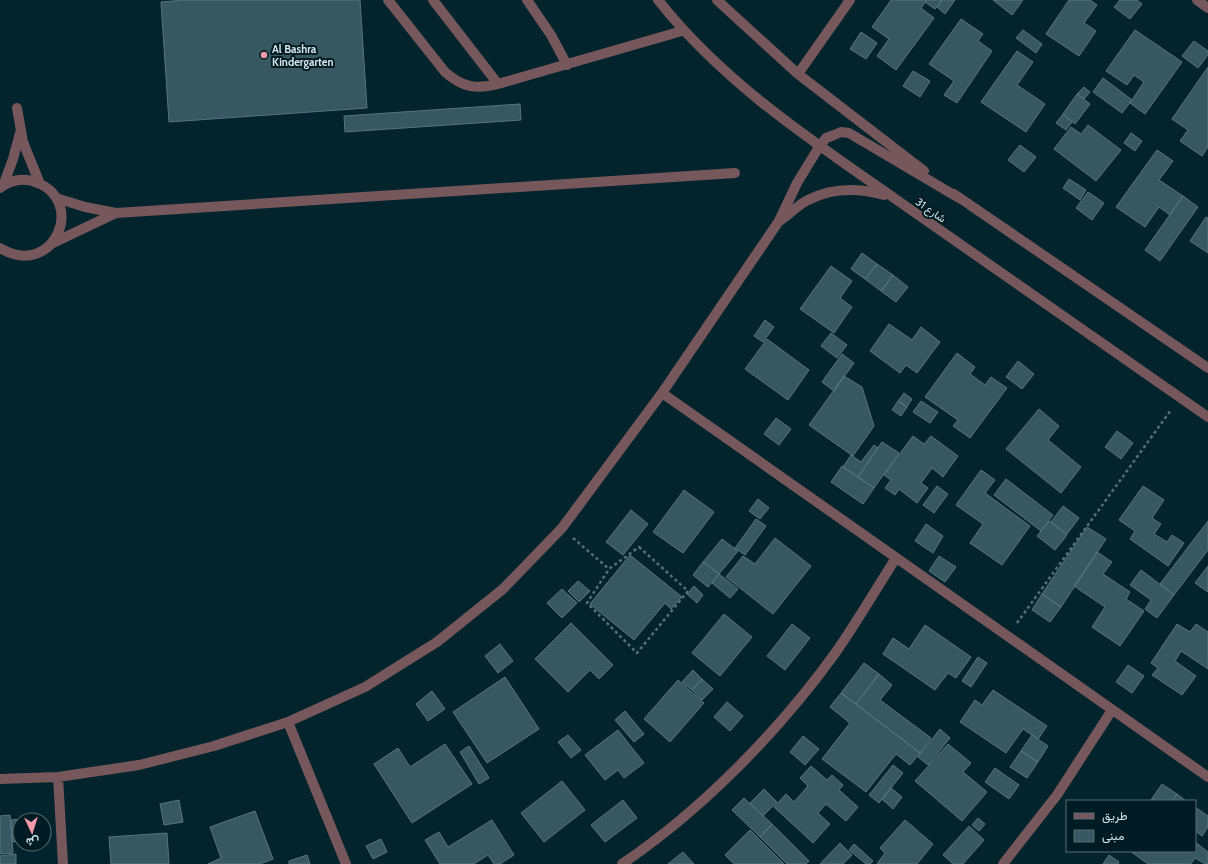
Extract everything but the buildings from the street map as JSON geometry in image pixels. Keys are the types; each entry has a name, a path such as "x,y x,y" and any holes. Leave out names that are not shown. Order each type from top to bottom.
{"street":[{"path":"388,0 454,80 475,88 498,84 567,65 682,30"},
{"path":"433,0 498,84"},
{"path":"528,0 551,35 567,65"},
{"name":"شارع 31","path":"658,0 682,30 751,94 819,147 1208,417"},
{"path":"717,0 798,74 959,198 1208,368"},
{"path":"798,74 850,0"},
{"path":"1197,0 1208,8"},
{"path":"18,108 20,131 40,184"},
{"path":"1,187 13,159 20,131"},
{"path":"0,779 58,777 139,764 214,746 288,722 365,687 437,642 503,589 562,528 662,393 779,221 797,183 826,138 841,132 849,133 959,198"},
{"path":"56,198 85,207 116,213 735,173"},
{"path":"1,187 15,181 28,180 49,189 56,198 60,207 61,226 52,244"},
{"path":"779,221 808,200 828,192 850,189 872,191 894,198"},
{"path":"0,248 8,253 20,256 31,255 43,251 52,244 116,213"},
{"path":"662,393 1208,777"},
{"path":"622,864 640,851 712,791 777,724 836,652 896,558"},
{"path":"1003,864 1057,795 1112,710"},
{"path":"288,722 346,864"},
{"path":"58,777 63,864"}],"path":[{"path":"1007,636 1180,398"},
{"path":"562,528 609,569"},
{"path":"639,547 688,591 637,653 586,603 609,569 639,547"}],"place":[{"name":"Al Bashra Kindergarten","path":"264,55"}]}
